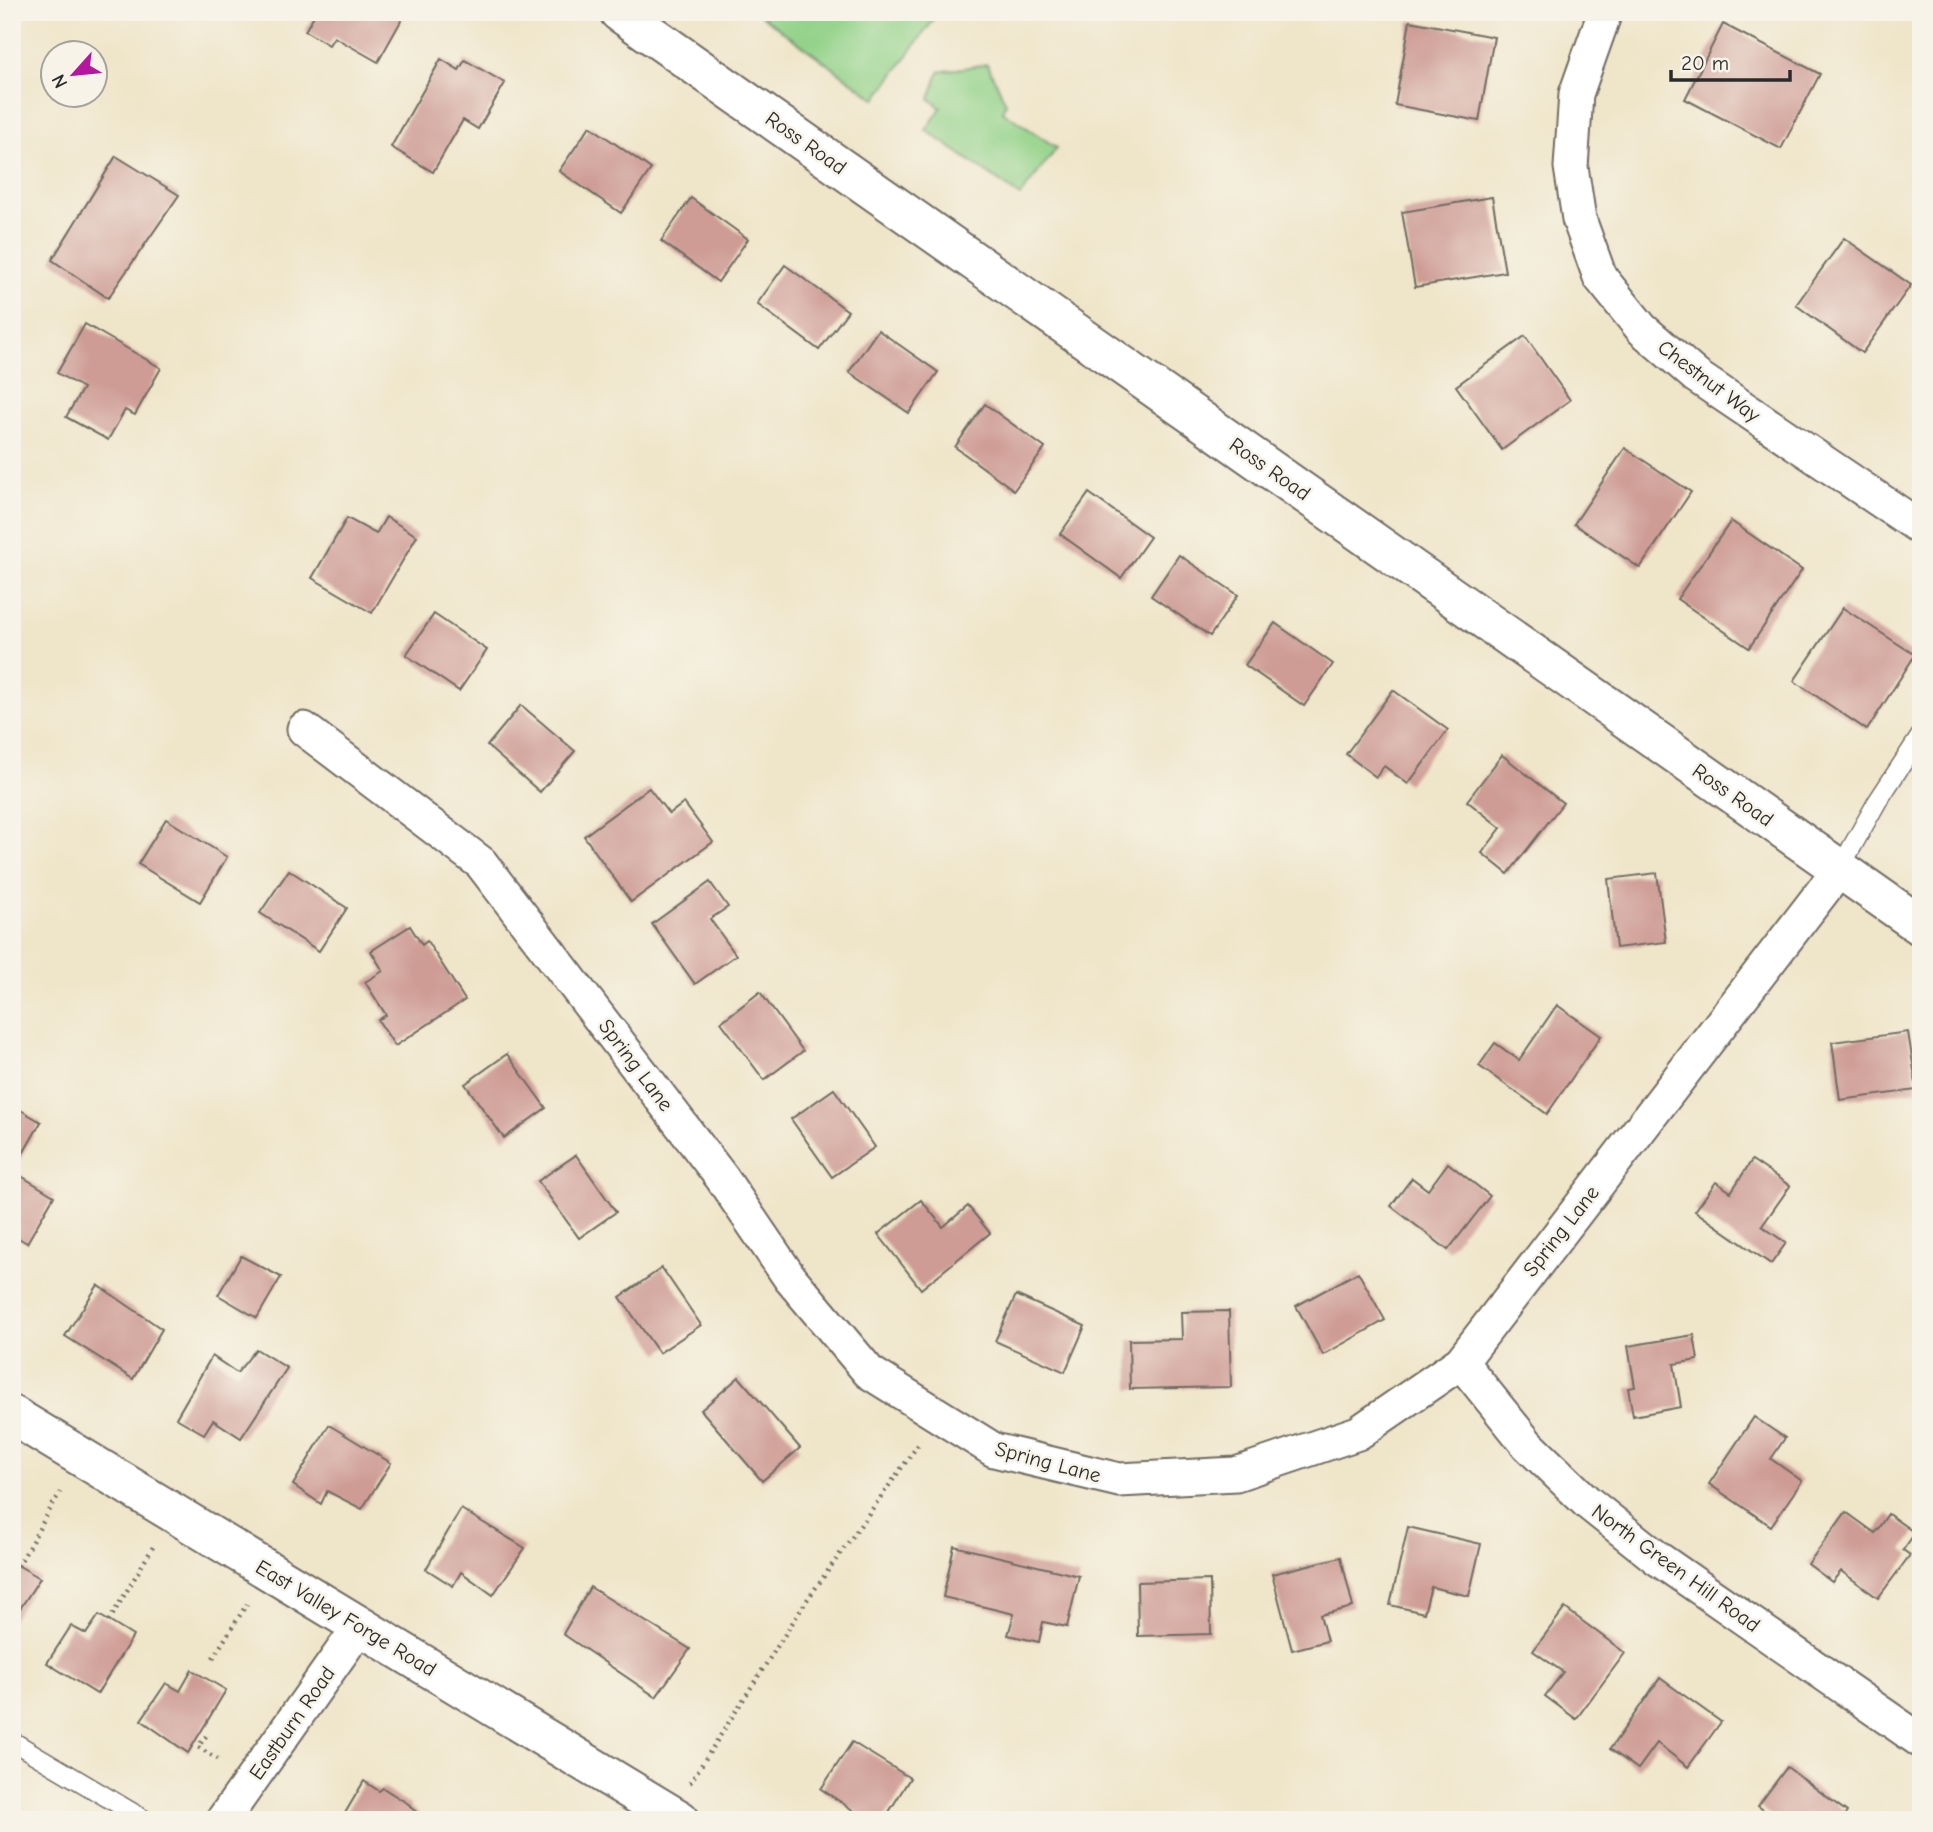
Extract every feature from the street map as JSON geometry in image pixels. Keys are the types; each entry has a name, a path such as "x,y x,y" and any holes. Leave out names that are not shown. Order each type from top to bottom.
{"street":[{"name":"Ross Road","path":"619,12 1921,926"},
{"name":"Chestnut Way","path":"1605,12 1576,94 1571,167 1579,219 1600,277 1642,329 1696,376 1921,528"},
{"name":"Spring Lane","path":"304,729 481,863 722,1178 790,1278 869,1372 994,1450 1119,1480 1236,1474 1357,1433 1461,1362 1839,870"},
{"name":"North Green Hill Road","path":"1461,1362 1527,1444 1587,1502 1663,1562 1921,1741"},
{"name":"East Valley Forge Road","path":"12,1415 360,1626 682,1807"},
{"name":"Eastburn Road","path":"223,1820 360,1626"}],"lane":[{"path":"1839,870 1877,802 1921,735"},
{"path":"12,1741 145,1820"}],"path":[{"path":"682,1807 807,1600 919,1444"},
{"path":"19,1566 81,1458"},
{"path":"109,1621 173,1513"},
{"path":"213,1658 267,1570"}],"green space":[{"path":"756,12 939,12 876,99"},
{"path":"987,64 1006,103 1002,111 1057,148 1020,196 926,130 941,108 930,99 939,72"}],"building":[{"path":"316,12 406,12 378,62 334,37 329,45 305,31"},
{"path":"1410,21 1494,37 1479,121 1395,105"},
{"path":"1723,24 1820,74 1781,149 1685,99"},
{"path":"441,59 459,70 465,60 505,83 478,129 463,120 433,172 391,147"},
{"path":"590,126 651,169 621,213 559,171"},
{"path":"116,156 179,195 108,298 52,260"},
{"path":"1492,197 1505,272 1415,287 1402,212"},
{"path":"691,198 748,239 718,282 661,241"},
{"path":"1844,238 1911,285 1862,353 1796,305"},
{"path":"785,265 848,311 819,350 757,304"},
{"path":"85,324 161,368 135,415 125,410 108,440 66,417 83,388 57,373"},
{"path":"878,330 938,372 909,413 849,372"},
{"path":"1525,336 1570,400 1502,450 1456,386"},
{"path":"985,404 1045,448 1014,490 955,447"},
{"path":"1625,448 1691,492 1640,568 1574,524"},
{"path":"1089,493 1150,537 1121,578 1060,534"},
{"path":"386,517 417,536 372,613 312,578 347,518 376,534"},
{"path":"1731,521 1802,570 1749,648 1677,599"},
{"path":"1179,555 1238,595 1210,636 1151,596"},
{"path":"1843,608 1915,655 1867,730 1794,681"},
{"path":"434,614 487,650 459,691 406,655"},
{"path":"1275,623 1333,664 1304,706 1245,665"},
{"path":"1393,690 1448,730 1408,784 1384,766 1376,777 1346,754"},
{"path":"521,705 575,751 540,792 487,746"},
{"path":"1502,755 1563,803 1508,874 1482,853 1501,828 1467,801"},
{"path":"649,788 669,814 684,803 713,842 631,902 584,836"},
{"path":"166,819 227,857 200,902 138,864"},
{"path":"289,870 347,908 319,951 260,913"},
{"path":"1657,873 1666,942 1616,948 1608,879"},
{"path":"710,882 728,907 710,919 736,955 695,984 652,924"},
{"path":"410,926 422,945 427,941 465,1000 395,1046 378,1020 386,1015 365,982 383,971 371,951"},
{"path":"760,992 803,1051 764,1080 721,1022"},
{"path":"1557,1005 1601,1036 1547,1114 1479,1066 1495,1043 1519,1060"},
{"path":"1908,1032 1917,1090 1840,1100 1832,1042"},
{"path":"507,1054 546,1108 504,1138 465,1084"},
{"path":"834,1089 875,1147 832,1177 791,1119"},
{"path":"12,1105 41,1122 13,1171 54,1196 27,1243 15,1236 12,1240"},
{"path":"576,1155 616,1212 579,1238 538,1181"},
{"path":"1752,1160 1790,1186 1762,1226 1786,1243 1771,1264 1695,1211 1716,1182 1731,1192"},
{"path":"1448,1163 1490,1196 1448,1250 1391,1206 1412,1178 1428,1190"},
{"path":"921,1200 943,1227 968,1206 990,1233 921,1289 878,1234"},
{"path":"241,1256 281,1277 257,1318 218,1295"},
{"path":"662,1268 701,1325 659,1353 620,1297"},
{"path":"1358,1272 1385,1320 1323,1355 1296,1306"},
{"path":"98,1285 162,1329 133,1379 65,1336"},
{"path":"1016,1295 1085,1326 1065,1372 995,1341"},
{"path":"1229,1311 1231,1387 1130,1389 1129,1340 1182,1339 1181,1312"},
{"path":"1694,1335 1698,1360 1674,1364 1681,1407 1633,1416 1628,1388 1635,1387 1628,1346"},
{"path":"256,1349 287,1368 241,1438 213,1420 204,1434 176,1418 212,1356 237,1373"},
{"path":"739,1377 800,1448 762,1481 701,1410"},
{"path":"1754,1417 1785,1438 1771,1459 1802,1481 1771,1526 1709,1484"},
{"path":"329,1425 391,1463 362,1509 327,1491 321,1504 293,1485"},
{"path":"461,1509 525,1548 493,1595 461,1572 453,1586 426,1569"},
{"path":"1846,1512 1875,1533 1888,1514 1915,1533 1903,1550 1910,1555 1878,1598 1841,1571 1832,1582 1808,1564"},
{"path":"1408,1527 1481,1544 1469,1596 1431,1587 1424,1613 1390,1605"},
{"path":"954,1546 1079,1576 1067,1627 1043,1622 1039,1642 1008,1635 1014,1614 943,1597"},
{"path":"1341,1557 1353,1607 1320,1615 1327,1641 1292,1650 1272,1574"},
{"path":"12,1562 40,1578 12,1621"},
{"path":"1210,1580 1211,1634 1138,1636 1137,1582"},
{"path":"590,1587 690,1649 656,1697 563,1634"},
{"path":"1565,1608 1625,1653 1576,1719 1545,1696 1563,1672 1533,1651"},
{"path":"99,1615 133,1636 97,1694 47,1663 71,1626 86,1634"},
{"path":"192,1670 226,1690 188,1753 141,1720 166,1683 180,1691"},
{"path":"1660,1678 1721,1722 1688,1767 1657,1743 1638,1769 1610,1749"},
{"path":"852,1742 910,1778 884,1820 868,1820 821,1789"},
{"path":"1787,1767 1847,1812 1841,1820 1777,1820 1758,1806"},
{"path":"364,1781 379,1791 383,1788 410,1805 427,1820 341,1820"}]}
